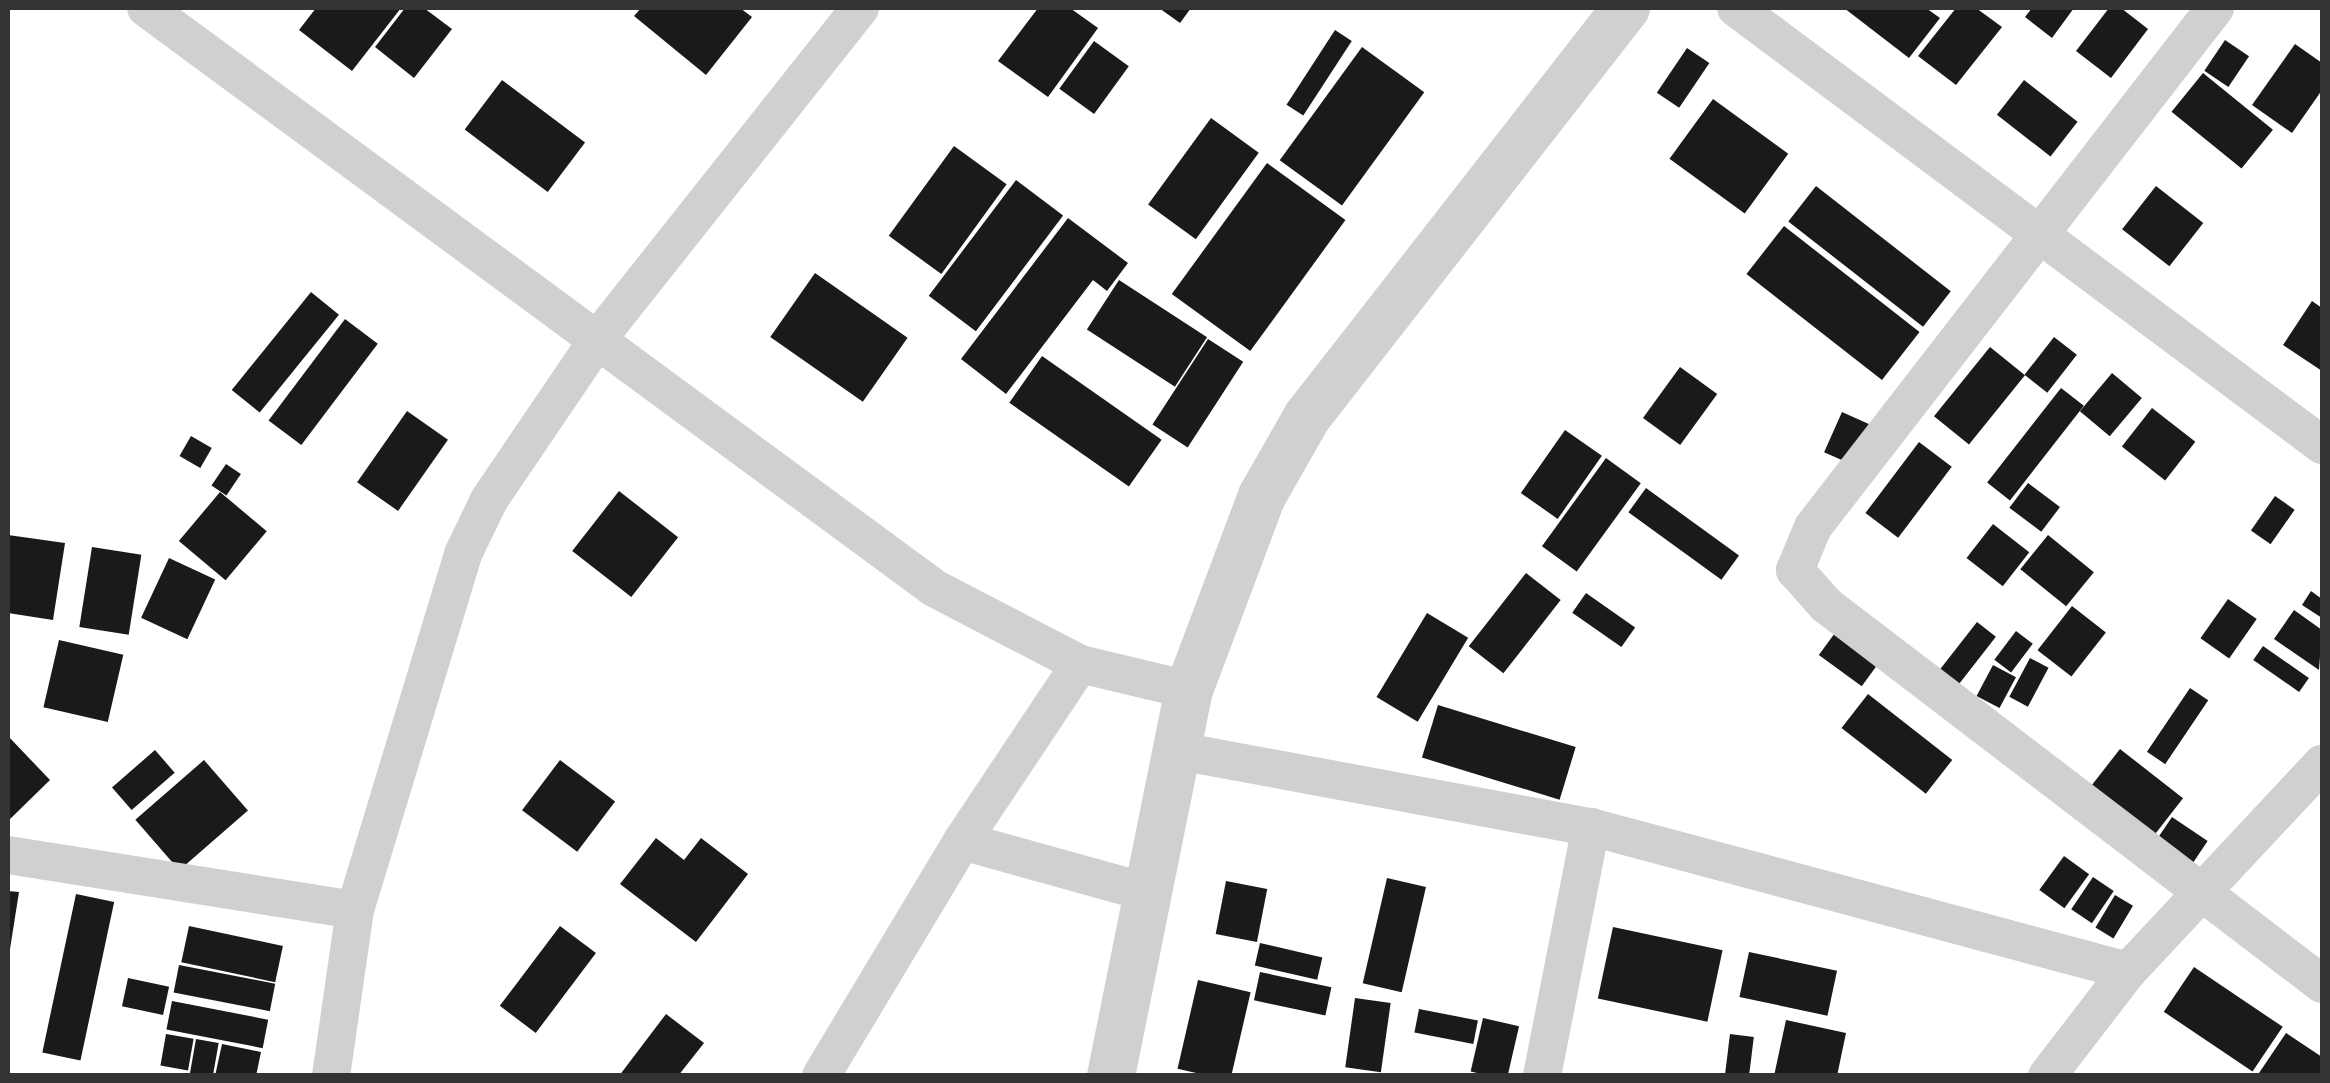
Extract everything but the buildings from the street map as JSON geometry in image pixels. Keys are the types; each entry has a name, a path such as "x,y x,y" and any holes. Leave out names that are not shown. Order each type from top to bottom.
{"street":[{"path":"330,1076 354,910 463,554 527,437 600,336 860,8"},
{"path":"1111,1076 1180,750 1189,690 1262,496 1307,417 1626,8"},
{"path":"1736,8 2322,445"},
{"path":"2215,8 2043,235 1813,527 1795,570 1826,605 2322,984"},
{"path":"151,9 600,336 934,588 1080,664 1189,690"},
{"path":"821,1076 962,841 1080,664"},
{"path":"1180,750 1591,827 2128,971"},
{"path":"2047,1076 2128,971 2322,764"},
{"path":"1542,1076 1591,827"},
{"path":"962,841 1149,893"},
{"path":"8,855 354,910"}]}
